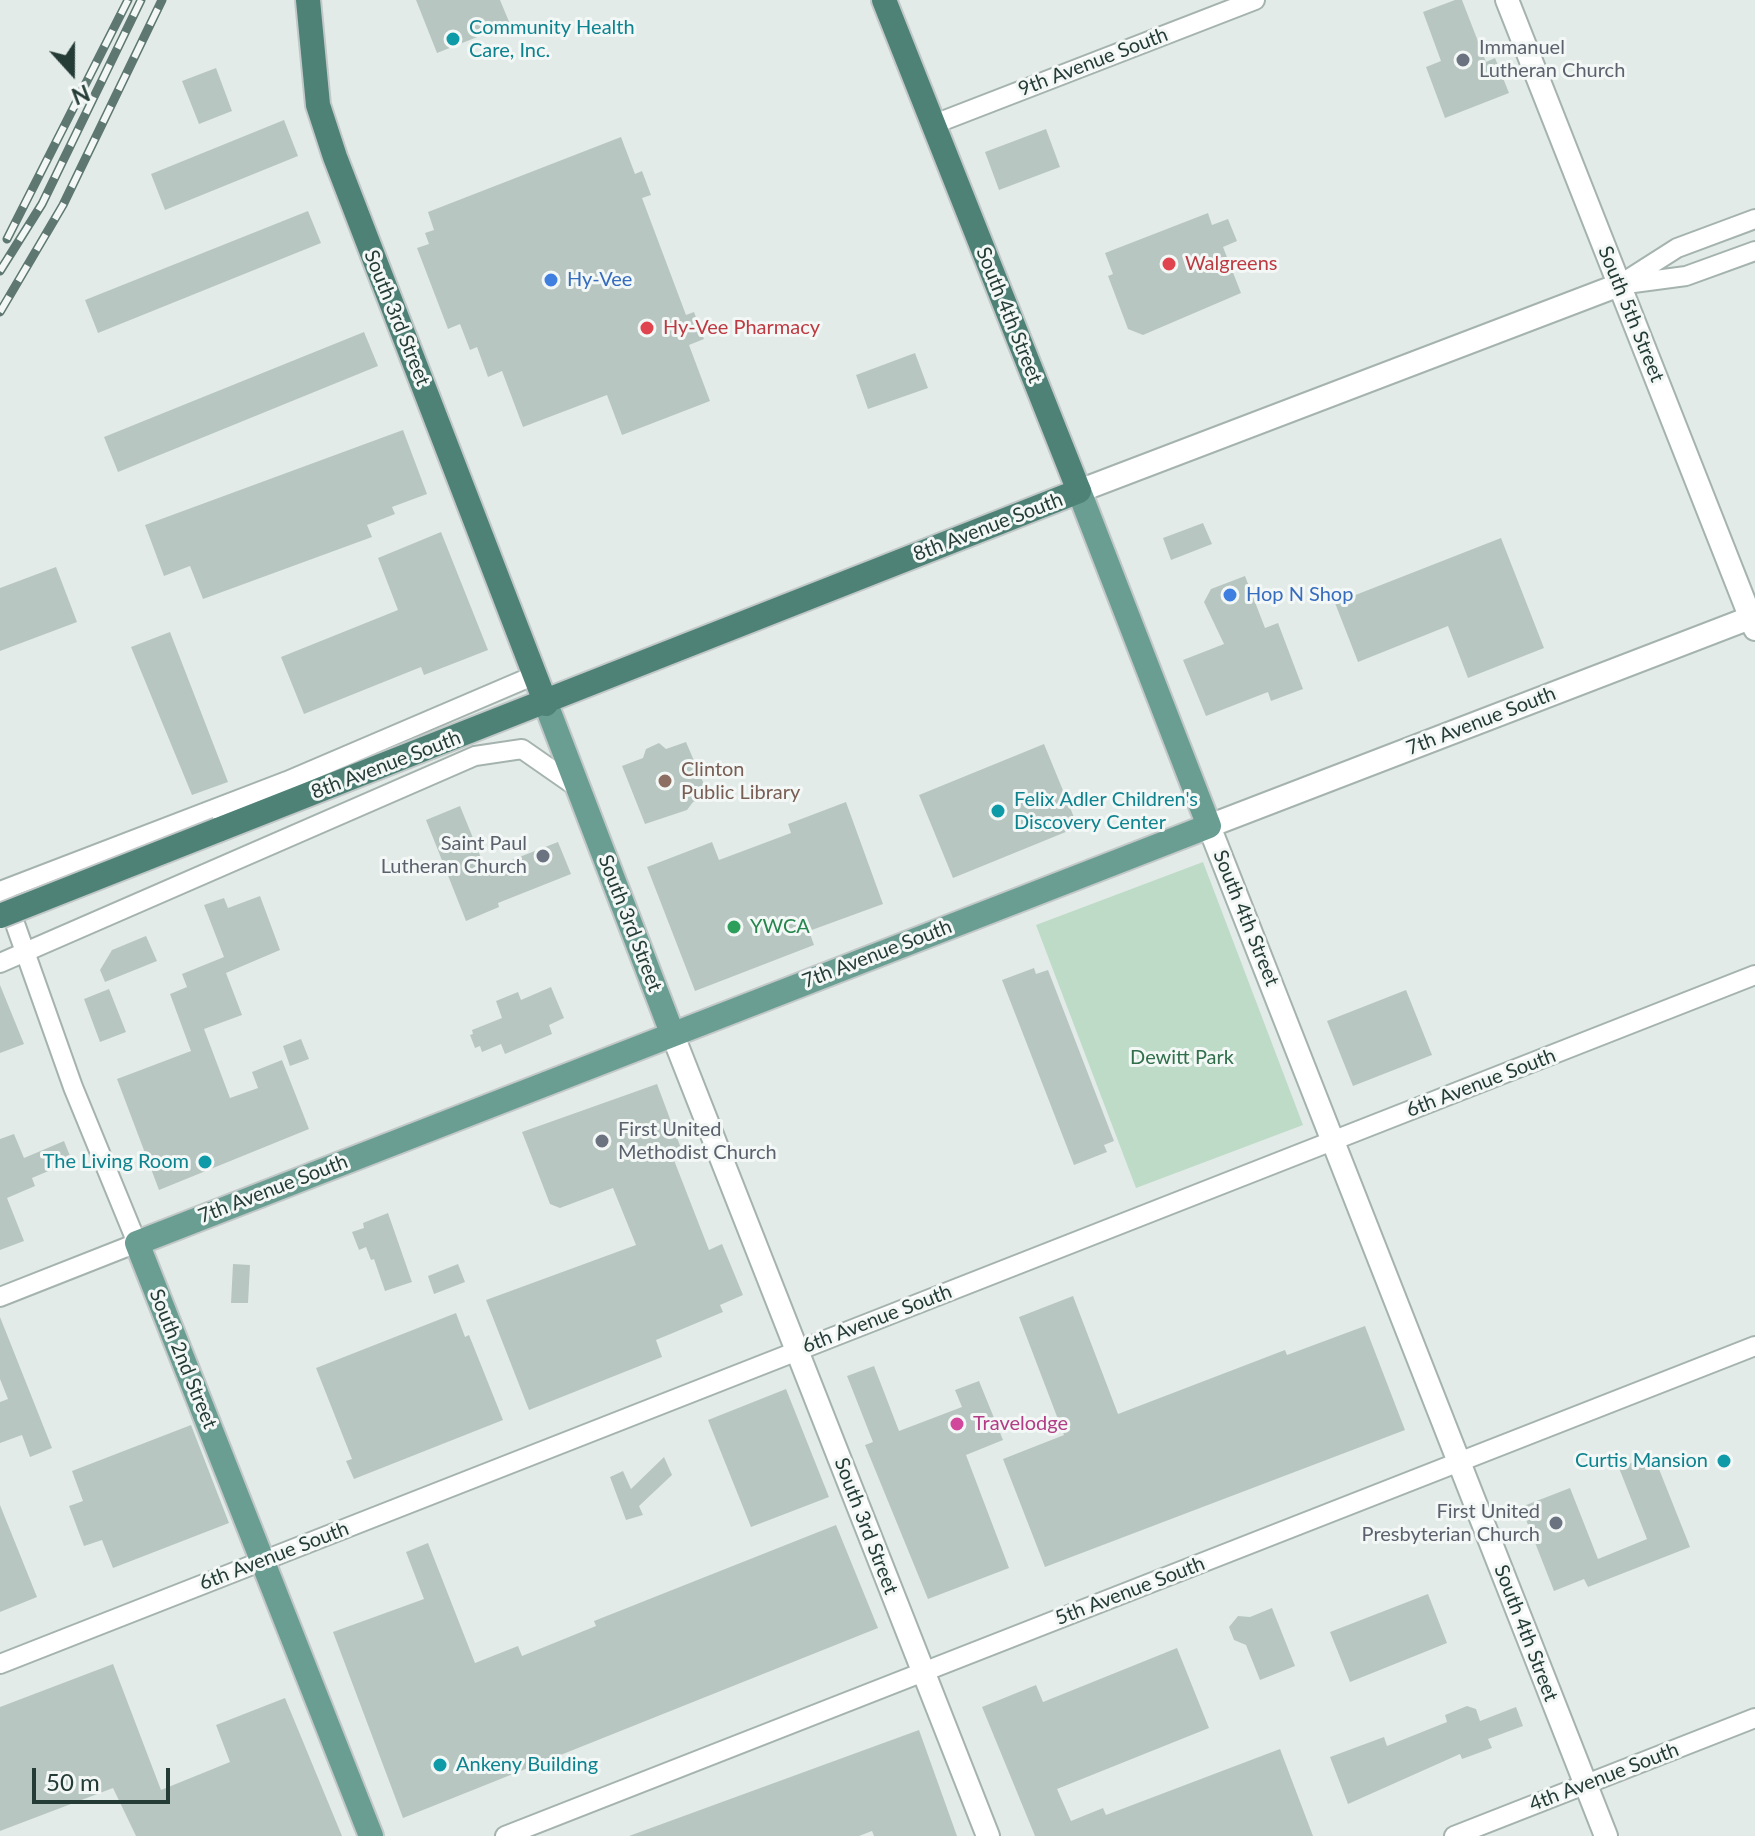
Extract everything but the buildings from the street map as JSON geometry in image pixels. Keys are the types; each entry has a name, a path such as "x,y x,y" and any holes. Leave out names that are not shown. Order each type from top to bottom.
{"highway":[{"name":"South 3rd Street","path":"308,0 318,105 335,157 546,704"},
{"name":"South 4th Street","path":"884,0 1079,491"},
{"name":"8th Avenue South","path":"0,916 546,704 1079,491"}],"main road":[{"name":"South 4th Street","path":"1079,491 1209,826"},
{"name":"South 3rd Street","path":"546,704 672,1033"},
{"name":"7th Avenue South","path":"137,1243 1209,826"},
{"name":"South 2nd Street","path":"137,1243 371,1836"}],"street":[{"name":"9th Avenue South","path":"932,125 1255,0"},
{"name":"South 5th Street","path":"1507,0 1754,621"},
{"name":"8th Avenue South","path":"1079,491 1619,285 1677,248 1755,219"},
{"path":"1619,285 1686,276 1755,251"},
{"name":"7th Avenue South","path":"1209,826 1754,621"},
{"name":"8th Avenue South","path":"2,885 287,781 535,675"},
{"name":"8th Avenue South","path":"0,963 475,756 522,749 578,788"},
{"name":"South 4th Street","path":"1209,826 1606,1836"},
{"name":"South 2nd Street","path":"2,885 73,1087 137,1243"},
{"name":"6th Avenue South","path":"0,1664 1755,975"},
{"name":"South 3rd Street","path":"672,1033 988,1836"},
{"name":"7th Avenue South","path":"0,1297 137,1243"},
{"name":"5th Avenue South","path":"505,1836 1755,1346"},
{"name":"4th Avenue South","path":"1454,1836 1755,1718"}],"green space":[{"name":"Dewitt Park","path":"1203,862 1303,1125 1136,1188 1036,925"}],"railway":[{"path":"7,239 128,0"},
{"path":"0,271 42,204 141,0"},
{"path":"0,312 63,205 162,0"}],"place":[{"name":"Community Health Care, Inc.","path":"453,39"},
{"name":"Immanuel Lutheran Church","path":"1463,60"},
{"name":"Walgreens","path":"1169,264"},
{"name":"Hy-Vee","path":"551,280"},
{"name":"Hy-Vee Pharmacy","path":"647,328"},
{"name":"Hop N Shop","path":"1230,595"},
{"name":"Clinton Public Library","path":"665,781"},
{"name":"Felix Adler Children's Discovery Center","path":"998,811"},
{"name":"Saint Paul Lutheran Church","path":"543,856"},
{"name":"YWCA","path":"734,927"},
{"name":"First United Methodist Church","path":"602,1141"},
{"name":"The Living Room","path":"205,1162"},
{"name":"Travelodge","path":"957,1424"},
{"name":"Curtis Mansion","path":"1724,1461"},
{"name":"First United Presbyterian Church","path":"1556,1523"},
{"name":"Ankeny Building","path":"440,1765"}]}
